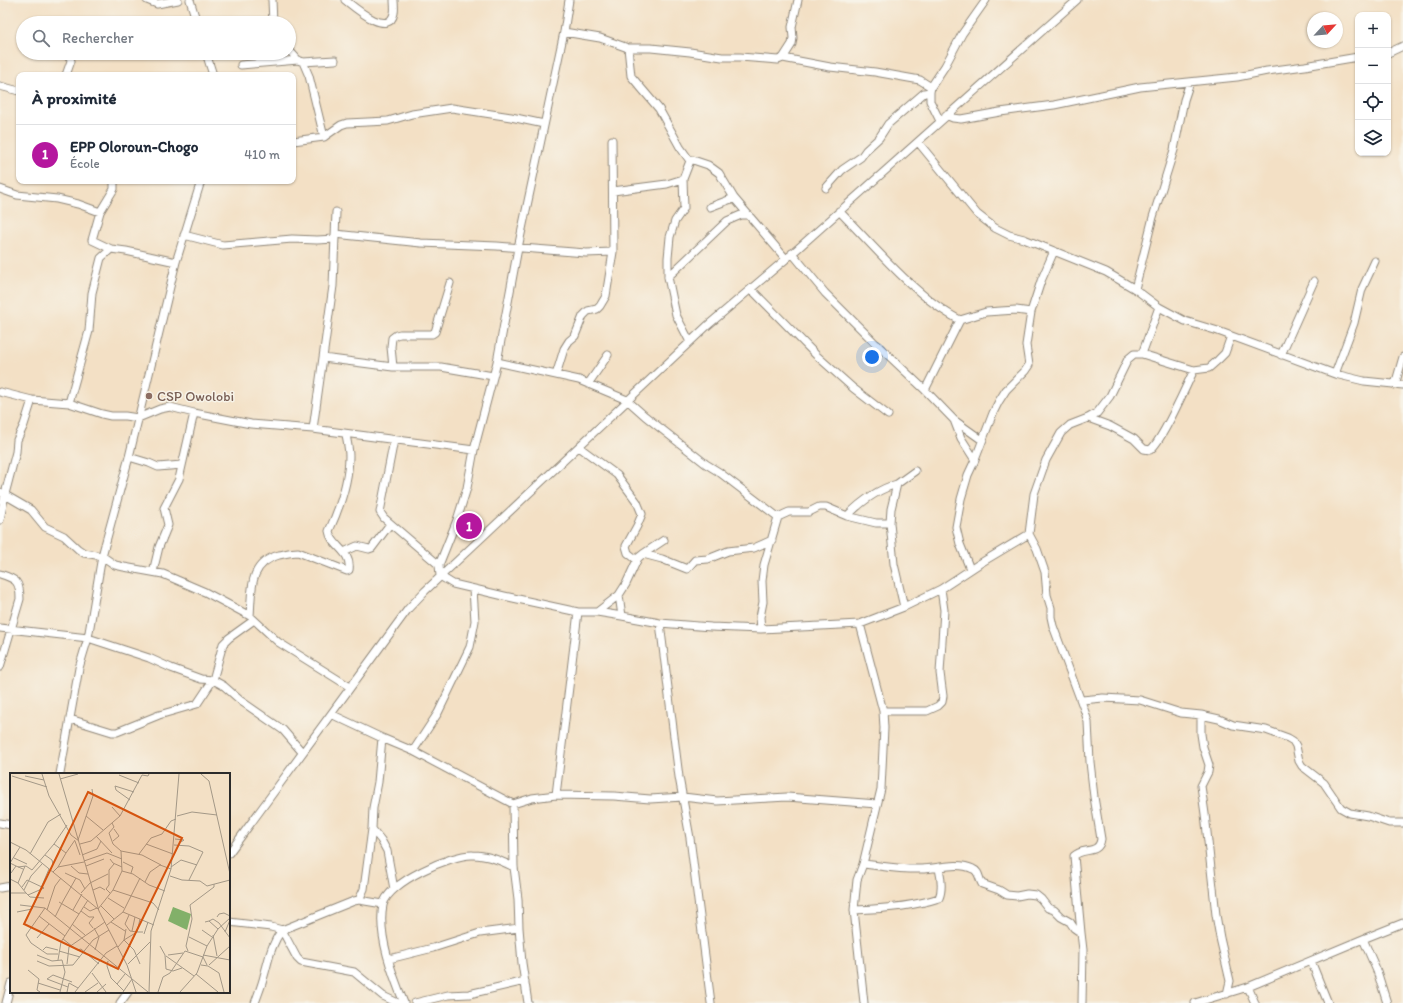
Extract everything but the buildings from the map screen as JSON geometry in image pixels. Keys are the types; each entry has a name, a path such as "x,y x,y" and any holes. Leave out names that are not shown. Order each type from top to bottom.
{"street":[{"path":"147,0 157,4 178,0"},
{"path":"190,0 195,16"},
{"path":"272,0 273,16"},
{"path":"345,0 360,12 378,22 384,22 392,17 394,13 394,0"},
{"path":"440,576 439,565 457,520 467,488 474,450 497,362 518,248 564,32 569,4 564,0"},
{"path":"783,58 792,44 792,27 798,0"},
{"path":"826,188 842,170 860,157 878,138 888,124 924,93 930,90 962,34 986,0"},
{"path":"230,852 350,686 408,609 440,576 690,342 1077,0"},
{"path":"564,32 600,38 628,48 659,48 722,57 740,56 772,60 783,58 830,67 875,72 920,80 926,82 930,90 930,101 940,121"},
{"path":"1391,52 1403,46"},
{"path":"628,48 631,76 660,109 680,147 690,161"},
{"path":"296,57 310,76 324,137"},
{"path":"946,116 961,119 1054,105 1140,87 1237,77 1355,58"},
{"path":"67,72 71,60"},
{"path":"208,60 212,72"},
{"path":"241,65 335,60"},
{"path":"1135,289 1153,217 1174,150 1184,100 1190,82"},
{"path":"0,86 16,90"},
{"path":"296,142 324,137 341,125 347,123 388,121 412,114 452,108 511,117 544,124"},
{"path":"556,375 564,349 569,341 575,336 583,316 600,306 606,296 613,252 612,140"},
{"path":"918,142 978,214 995,228 1009,236 1024,239 1106,272 1135,289 1159,307 1186,321 1334,374 1364,381 1403,385"},
{"path":"690,161 693,160 708,165 719,173 734,198 749,216 954,420 982,440"},
{"path":"690,161 683,179 684,208 682,213 675,221 670,237 668,258 668,277 676,315 690,342"},
{"path":"613,191 667,184 683,179"},
{"path":"114,184 114,189 100,212 92,240 112,249 176,262"},
{"path":"60,773 79,668 88,638 102,556 129,457 176,262 199,184"},
{"path":"0,189 17,195 57,199 78,204 100,212"},
{"path":"710,207 734,198"},
{"path":"839,211 922,293 960,320 986,312 1016,310 1031,312"},
{"path":"313,429 333,286 336,212"},
{"path":"668,277 727,221 741,215 749,216"},
{"path":"184,235 223,245 292,239 317,240 335,236 586,253 613,252"},
{"path":"69,403 89,331 92,293 102,258 112,249"},
{"path":"970,569 960,544 956,527 961,499 968,474 999,401 1006,390 1029,365 1026,344 1031,312 1041,281 1054,251"},
{"path":"1334,374 1354,323 1362,289 1375,261"},
{"path":"1281,354 1314,281"},
{"path":"393,367 391,347 392,338 400,334 432,334 434,332 450,283"},
{"path":"751,289 816,355 853,388 888,415"},
{"path":"1142,354 1159,307"},
{"path":"925,390 960,320"},
{"path":"1082,1003 1083,950 1074,856 1078,852 1092,850 1098,847 1101,839 1090,762 1088,722 1082,700 1053,626 1051,608 1047,595 1045,572 1037,549 1029,534 1034,494 1046,460 1061,433 1070,425 1097,413 1110,396 1128,359 1134,354 1142,354 1194,370 1209,368 1225,352 1231,336"},
{"path":"588,384 608,355"},
{"path":"1395,385 1403,357"},
{"path":"323,358 393,367 441,367 493,376"},
{"path":"497,362 579,380 627,400 654,424 778,517"},
{"path":"1088,418 1110,426 1134,439 1144,449 1150,450 1154,447 1166,428 1194,370"},
{"path":"0,392 32,400 69,403 111,416 138,418 160,409 170,407 251,424 313,429 474,450"},
{"path":"0,520 2,493 16,452 17,440 24,425 32,400"},
{"path":"153,572 159,547 168,525 164,508 179,479 194,413"},
{"path":"954,420 961,438 974,460"},
{"path":"70,719 112,732 121,732 159,715 197,704 213,680 223,644 252,618 253,582 256,570 273,557 298,552 347,571 349,568 348,557 331,538 329,531 337,513 345,488 349,456 346,434"},
{"path":"394,440 380,512 390,524 439,565"},
{"path":"579,447 617,475 637,502 642,514 626,546 628,553 637,560"},
{"path":"129,457 158,467 182,465"},
{"path":"847,516 863,501 875,493 897,484 914,471"},
{"path":"897,484 891,509 890,523 894,564 904,607"},
{"path":"2,493 31,510 45,527 64,536 78,550 84,553 102,556 115,565 162,574 205,592 252,618 278,642 350,686"},
{"path":"778,517 789,512 809,512 819,507 826,507 847,516 876,523 890,523"},
{"path":"761,629 760,617 763,602 762,581 764,565 778,517"},
{"path":"344,552 357,546 369,549 372,548 390,524"},
{"path":"440,576 453,584 578,612 597,612 660,623 761,629 860,624 904,607 941,589 970,569 1029,534"},
{"path":"597,612 619,595 637,560 643,554 664,540"},
{"path":"643,554 662,559 687,569 695,560 708,559 728,551 754,548 772,540"},
{"path":"0,574 13,578 20,587 20,599 0,667"},
{"path":"413,751 438,713 470,647 475,621 473,589"},
{"path":"883,711 927,711 938,706 942,702 943,696 940,672 944,610 941,589"},
{"path":"619,595 622,616"},
{"path":"556,795 578,612"},
{"path":"660,623 678,770 690,838 711,1003"},
{"path":"860,624 883,711 884,728 881,789 863,864 857,880 854,910 864,1003"},
{"path":"0,628 88,638 149,658 171,668 201,678 213,680 224,686 241,701 283,730 302,752"},
{"path":"1082,700 1103,698 1140,700 1181,713 1219,719 1233,725 1266,730 1288,738 1293,741 1296,746 1299,761 1302,766 1324,783 1341,808 1350,813 1368,816 1389,823 1403,823"},
{"path":"331,714 413,751 513,804 532,798 556,795 614,796 650,799 683,797 717,801 787,797 877,804"},
{"path":"1201,715 1203,747 1209,765 1208,772 1200,786 1205,814 1220,938 1230,981 1226,994"},
{"path":"359,900 364,890 372,829 373,808 378,782 382,738"},
{"path":"513,804 514,867 518,899 519,928 528,1003"},
{"path":"0,823 10,825"},
{"path":"372,829 381,840 387,851 394,889"},
{"path":"404,1003 384,944 382,918 383,904 394,889 420,871 458,857 471,854 497,859 514,867"},
{"path":"863,864 921,870 951,865 974,869 977,872 982,884 986,887 999,890 1007,895 1036,895 1048,908 1054,910 1061,917 1070,922 1074,928 1081,933"},
{"path":"854,910 873,910 907,906 938,898 941,891 941,876 939,868"},
{"path":"0,888 10,886"},
{"path":"255,1003 264,977 271,948 275,938 282,930 354,901 359,900 383,904"},
{"path":"230,922 271,927 282,930 297,958 301,962 354,972 383,996 398,1003"},
{"path":"1195,1003 1248,987 1403,923"},
{"path":"389,959 433,948 480,933 519,928"},
{"path":"1363,939 1377,971 1387,1003"},
{"path":"1311,961 1328,1003"},
{"path":"415,1003 448,995 469,994 525,981"},
{"path":"6,1003 10,987"},
{"path":"1248,987 1255,1003"},
{"path":"120,1003 127,993"}],"place":[{"name":"CSP Owolobi","path":"149,396"},
{"name":"EPP Oloroun-Chogo","path":"469,526"}]}
